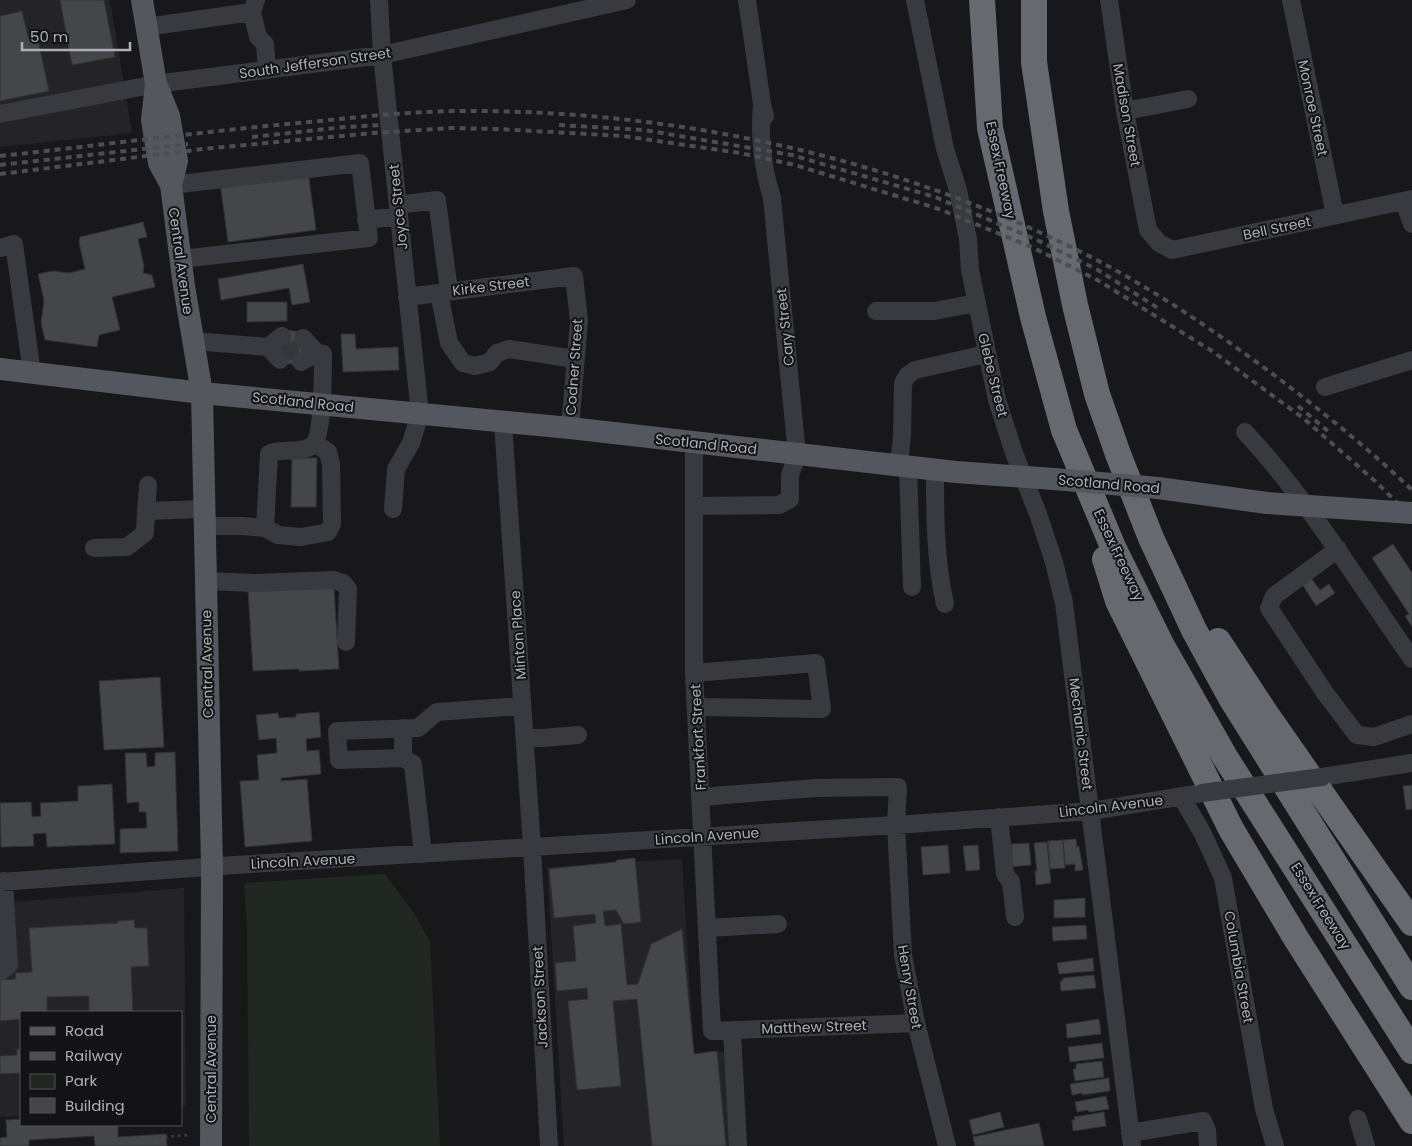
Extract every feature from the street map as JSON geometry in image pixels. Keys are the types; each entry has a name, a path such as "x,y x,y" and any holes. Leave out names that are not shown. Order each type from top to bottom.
{"highway":[{"name":"Essex Freeway","path":"982,0 990,128 1033,317 1064,430 1113,547 1162,646 1225,757 1412,1051"},
{"path":"1034,0 1034,62 1056,211 1074,305 1097,394 1118,454 1152,538 1194,630 1231,698 1412,987"},
{"path":"1064,430 1118,601 1231,829 1297,940 1412,1121"},
{"path":"1152,538 1266,714 1412,922"}],"main road":[{"name":"Central Avenue","path":"142,0 156,84 169,116 177,161 171,185 202,393 212,867 211,1146"},
{"name":"Scotland Road","path":"0,369 202,393 570,428 935,470 1158,488 1267,504 1412,513"}],"street":[{"name":"Joyce Street","path":"379,0 382,56 420,414"},
{"name":"South Jefferson Street","path":"0,114 156,84 382,56 627,0"},
{"name":"Cary Street","path":"747,0 762,104 760,132 765,175 772,198 797,455"},
{"name":"Glebe Street","path":"915,0 945,149 958,190 967,231 970,270 986,354 997,400 1024,477"},
{"name":"Madison Street","path":"1109,0 1125,111 1148,230"},
{"name":"Monroe Street","path":"1291,0 1335,216"},
{"path":"146,27 254,6 258,36 265,44 267,70"},
{"path":"1125,111 1188,99"},
{"path":"171,185 360,163 369,238 181,259"},
{"path":"366,220 437,200 449,343 464,363 476,366 490,362 497,353 509,349 575,359"},
{"path":"1408,200 1412,224"},
{"name":"Bell Street","path":"1148,230 1159,242 1172,250 1408,200"},
{"path":"0,248 14,244 32,373"},
{"name":"Kirke Street","path":"407,297 574,276"},
{"name":"Codner Street","path":"570,428 578,321 574,276"},
{"path":"876,311 934,311 976,303"},
{"path":"193,341 278,348"},
{"path":"265,528 269,454 277,450 306,449 315,443 318,435 323,354 305,351"},
{"path":"912,587 903,466 903,383 907,376 915,370 986,354"},
{"path":"1325,387 1412,360"},
{"path":"393,509 396,469 411,443 420,414"},
{"name":"Minton Place","path":"503,423 532,847"},
{"path":"1245,432 1261,449 1338,549 1412,659"},
{"path":"146,512 205,518 243,526 265,528 278,535 301,537 328,532 332,524 331,464 328,452 315,443"},
{"name":"Frankfort Street","path":"694,443 694,673 712,1031"},
{"path":"695,506 779,505 790,499 790,475 797,455"},
{"path":"935,470 940,583 945,604"},
{"name":"Mechanic Street","path":"1024,477 1054,562 1064,603 1131,1139"},
{"path":"94,548 127,547 145,533 148,486"},
{"path":"1338,549 1274,596 1269,608 1325,693 1357,735 1374,736 1412,724"},
{"path":"206,581 255,583 334,580 342,583 348,589 346,642"},
{"path":"694,673 816,663 822,709 696,707"},
{"path":"423,854 413,764 403,758 339,760 337,731 418,728 437,712 522,706"},
{"path":"403,728 403,758"},
{"path":"525,738 578,735"},
{"name":"Lincoln Avenue","path":"2,881 896,825 1091,810 1412,763"},
{"name":"Henry Street","path":"701,797 815,788 898,787 896,825 903,955 916,1023 947,1146"},
{"name":"Columbia Street","path":"1181,796 1203,834 1223,878 1264,1109 1275,1146"},
{"path":"999,817 1005,874 1011,882 1015,917"},
{"name":"Jackson Street","path":"532,847 549,1146"},
{"path":"0,972 9,965 2,881"},
{"path":"707,928 778,924"},
{"name":"Matthew Street","path":"712,1031 916,1023"},
{"path":"732,1030 738,1146"},
{"path":"1358,1119 1366,1146"},
{"path":"1131,1139 1202,1121 1207,1130 1208,1146"}],"path":[{"path":"152,1138 187,1135"}],"shaded area":[{"path":"0,0 110,0 132,133 0,147"},
{"path":"682,859 694,1053 741,1051 747,1146 564,1146 547,867"},
{"path":"184,888 186,1106 182,1106 182,1011 20,1011 20,1116 0,1117 0,903"}],"green space":[{"path":"385,874 414,913 430,942 440,1146 249,1146 247,925 244,883"}],"building":[{"path":"60,0 104,0 115,57 72,65"},
{"path":"22,11 28,37 37,35 49,91 0,101 0,16"},
{"path":"308,171 316,230 228,242 220,183"},
{"path":"143,222 147,237 138,239 144,266 143,273 152,275 155,287 112,297 120,330 99,335 97,347 45,340 41,323 44,300 38,274 53,271 69,273 85,269 79,243 80,237"},
{"path":"303,264 310,302 292,305 289,288 221,300 218,279"},
{"path":"247,302 287,302 287,321 247,322"},
{"path":"283,330 304,332 301,365 280,363"},
{"path":"341,334 355,334 356,349 398,347 399,370 343,372"},
{"path":"292,458 317,458 316,507 291,507"},
{"path":"1393,544 1412,573 1412,627 1405,616 1409,614 1372,558"},
{"path":"1311,578 1320,590 1329,584 1335,593 1316,606 1302,584"},
{"path":"334,588 339,669 253,671 248,590"},
{"path":"160,677 164,747 104,750 99,681"},
{"path":"319,712 321,737 306,739 307,751 319,750 321,774 281,778 281,781 307,779 312,841 245,847 240,781 259,780 257,755 277,753 276,738 259,740 256,715 278,713 279,718 296,717 296,714"},
{"path":"175,752 178,851 120,853 120,829 147,828 146,812 139,812 139,802 127,803 125,753 146,753 147,767 155,766 155,753"},
{"path":"112,784 115,844 47,847 46,833 33,834 34,846 1,847 0,803 31,802 32,817 41,816 40,803 78,801 78,786"},
{"path":"1412,785 1412,809 1406,810 1403,786"},
{"path":"1076,839 1083,870 1075,871 1075,864 1065,865 1063,840"},
{"path":"1063,840 1065,868 1050,869 1048,841"},
{"path":"1047,842 1051,883 1036,885 1035,871 1037,871 1034,843"},
{"path":"1029,843 1031,865 1008,867 1007,856 1012,856 1011,844"},
{"path":"948,845 950,873 923,875 921,847"},
{"path":"978,845 980,870 966,871 963,846"},
{"path":"635,858 641,922 624,924 616,910 603,911 605,926 621,924 627,985 638,984 651,944 682,929 694,1054 717,1051 726,1146 652,1146 637,999 613,1001 621,1086 577,1090 568,1001 588,999 587,988 557,991 555,963 576,961 573,926 596,923 595,914 554,918 549,869 616,862 617,860"},
{"path":"1085,898 1085,917 1054,918 1054,900"},
{"path":"134,920 135,928 147,928 149,966 131,967 133,1011 89,1011 89,996 47,997 47,1011 20,1011 20,1019 0,1021 0,980 16,979 15,973 32,972 29,928 118,923 117,921"},
{"path":"1086,925 1087,939 1053,941 1052,927"},
{"path":"1093,958 1094,971 1059,974 1057,963"},
{"path":"1094,975 1096,988 1061,991 1060,981 1063,981 1063,978"},
{"path":"1099,1019 1101,1034 1067,1038 1066,1024"},
{"path":"1102,1043 1104,1058 1070,1062 1068,1047"},
{"path":"17,1049 20,1049 20,1073 0,1074 0,1056 17,1055"},
{"path":"1102,1061 1104,1077 1075,1081 1073,1069 1076,1069 1076,1064"},
{"path":"1109,1078 1110,1091 1072,1095 1070,1084"},
{"path":"1106,1096 1109,1109 1077,1112 1075,1102"},
{"path":"1000,1112 1004,1127 973,1135 969,1120"},
{"path":"1104,1112 1106,1126 1073,1131 1072,1120 1075,1120 1074,1117"},
{"path":"20,1119 20,1126 118,1126 118,1137 166,1134 167,1146 95,1146 94,1136 29,1140 29,1146 0,1146 0,1138 7,1137 6,1120"},
{"path":"1039,1123 1044,1146 975,1146 973,1137"}],"tunnel":[{"path":"281,350 301,351"}],"railway":[{"path":"0,156 271,126 418,112 454,111 537,113 620,119 702,130 782,146 862,167 941,192 1018,223 1117,271 1188,314 1278,378 1346,432 1412,490"},
{"path":"252,137 382,125"},
{"path":"559,125 644,130 792,155 935,197 1037,240 1098,270 1161,310"},
{"path":"0,174 203,149 373,133 452,128 623,136 740,153 795,165 939,209 1034,248 1099,281 1212,351 1303,418 1376,482 1412,517"},
{"path":"0,165 188,144"},
{"path":"1298,406 1329,432"}]}
